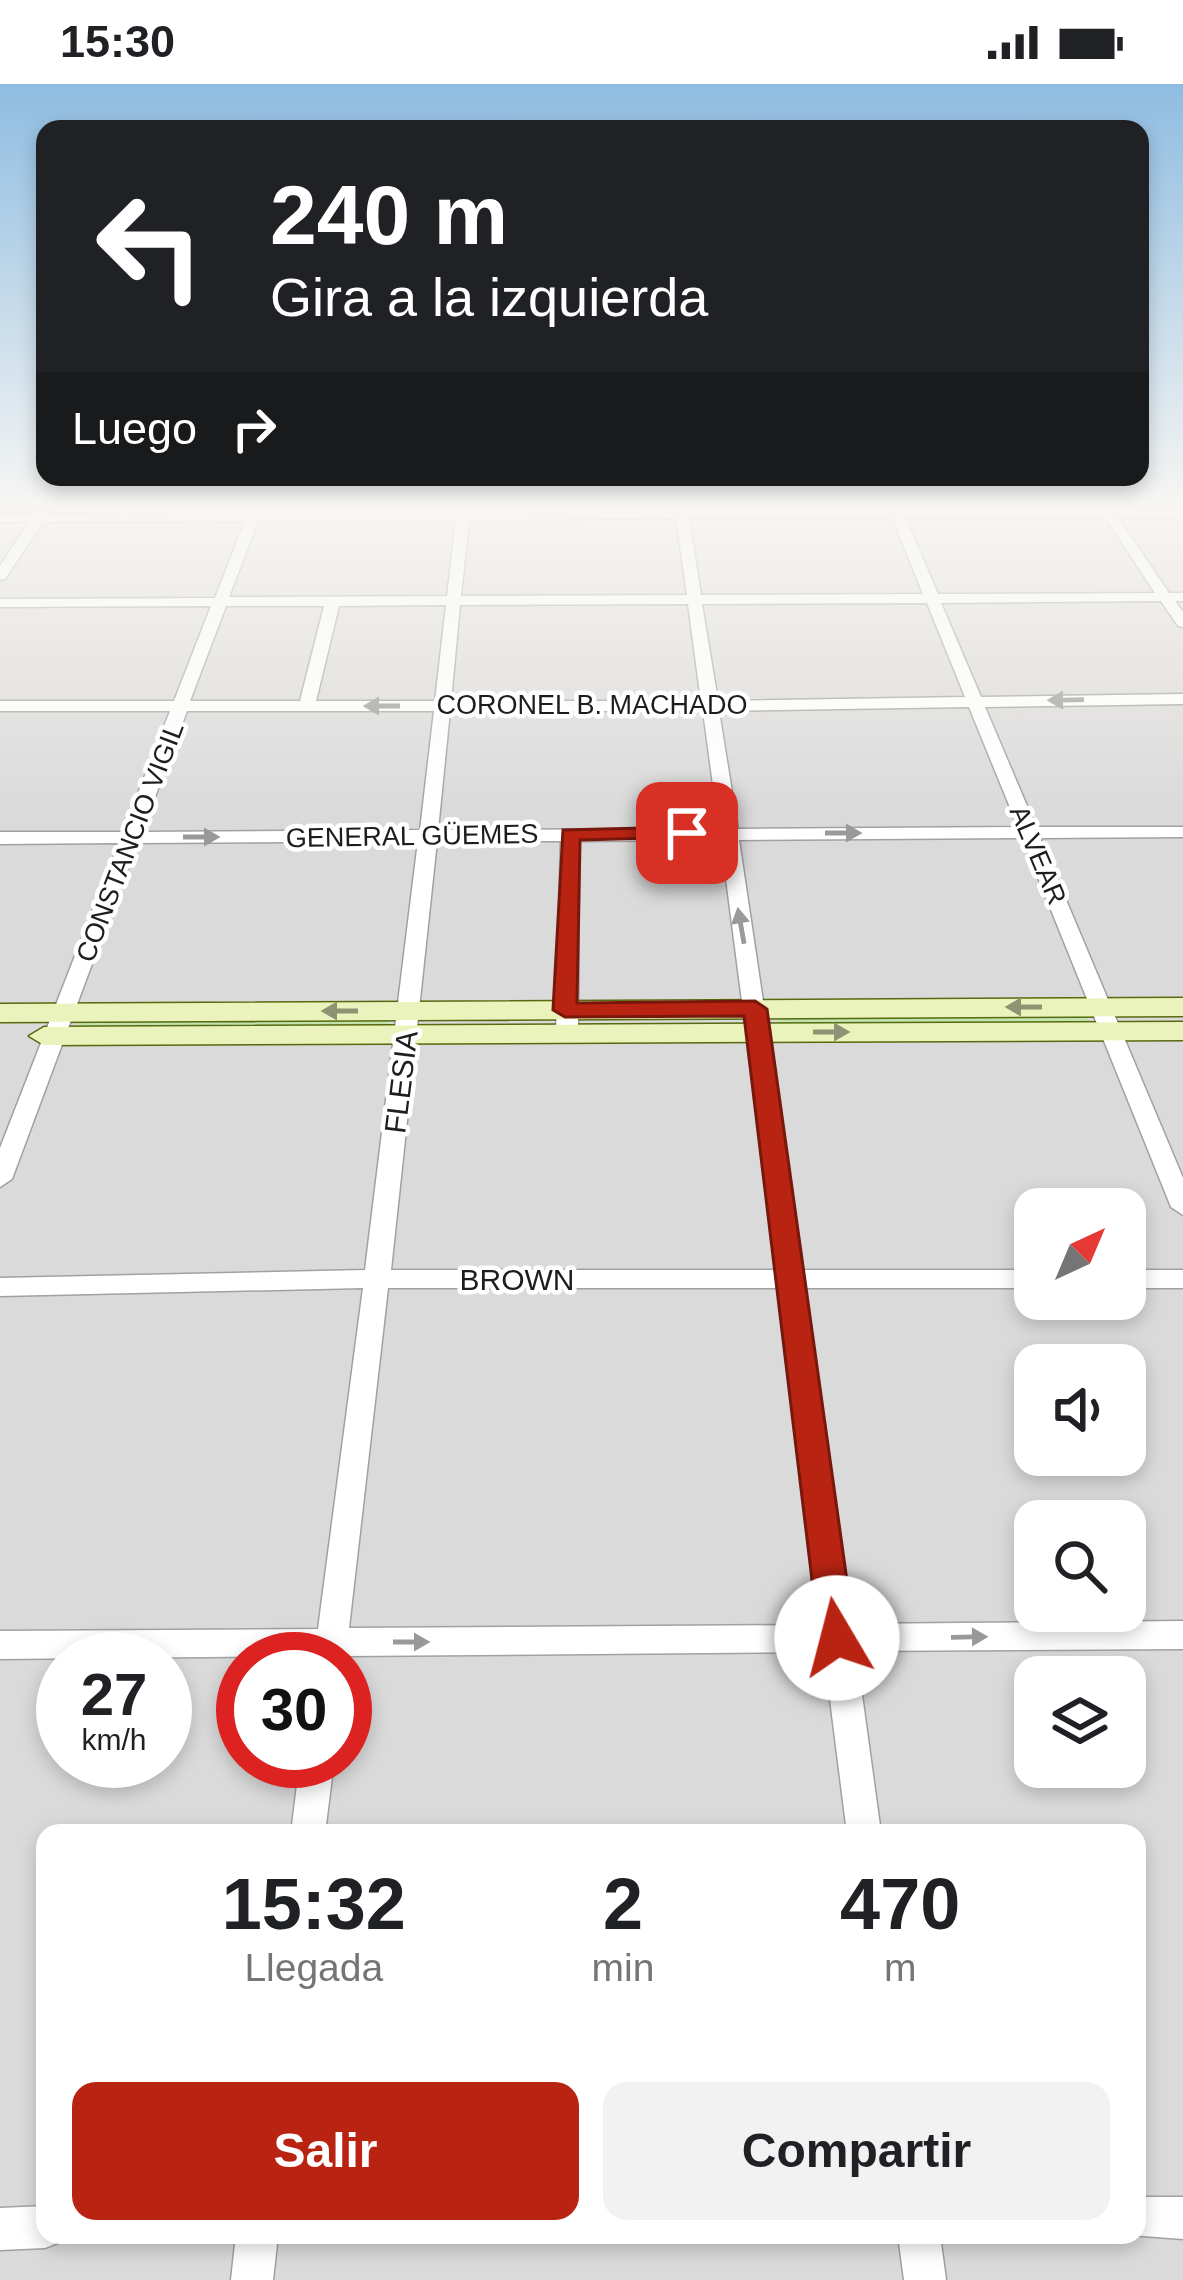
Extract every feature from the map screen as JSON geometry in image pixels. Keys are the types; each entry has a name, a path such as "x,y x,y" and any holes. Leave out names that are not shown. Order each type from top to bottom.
{"main road":[{"path":"1109,1019 1183,1006"},
{"path":"0,1013 60,1024 1109,1019 1183,1031"},
{"path":"0,1036 60,1024"}],"street":[{"name":"CONSTANCIO VIGIL","path":"0,1179 134,838 218,605"},
{"path":"307,706 331,605"},
{"name":"FLESIA","path":"332,1632 408,1022 453,605"},
{"path":"692,605 757,1021 787,1277 863,1824"},
{"name":"ALVEAR","path":"937,605 1183,1208"},
{"name":"CORONEL B. MACHADO","path":"0,706 706,706 1183,698"},
{"name":"GENERAL GÜEMES","path":"0,838 1183,832"},
{"path":"566,1022 570,834"},
{"name":"BROWN","path":"0,1287 377,1279 1014,1279"},
{"path":"1146,1279 1183,1280"},
{"path":"372,1650 1183,1635"},
{"path":"0,1646 216,1649"},
{"path":"309,1824 313,1788"},
{"path":"1146,2218 1183,2218"},
{"path":"0,2229 36,2227"},
{"path":"252,2280 256,2244"},
{"path":"920,2244 925,2280"}],"shaded area":[{"path":"0,605 1183,605 1183,2280 0,2280"}],"green space":[{"path":"1084,1013 1089,1024 779,1028 777,1016"},
{"path":"389,1018 387,1029 75,1033 79,1021"}],"route":[{"path":"687,833 570,834 565,1010 755,1009 837,1638"}]}
